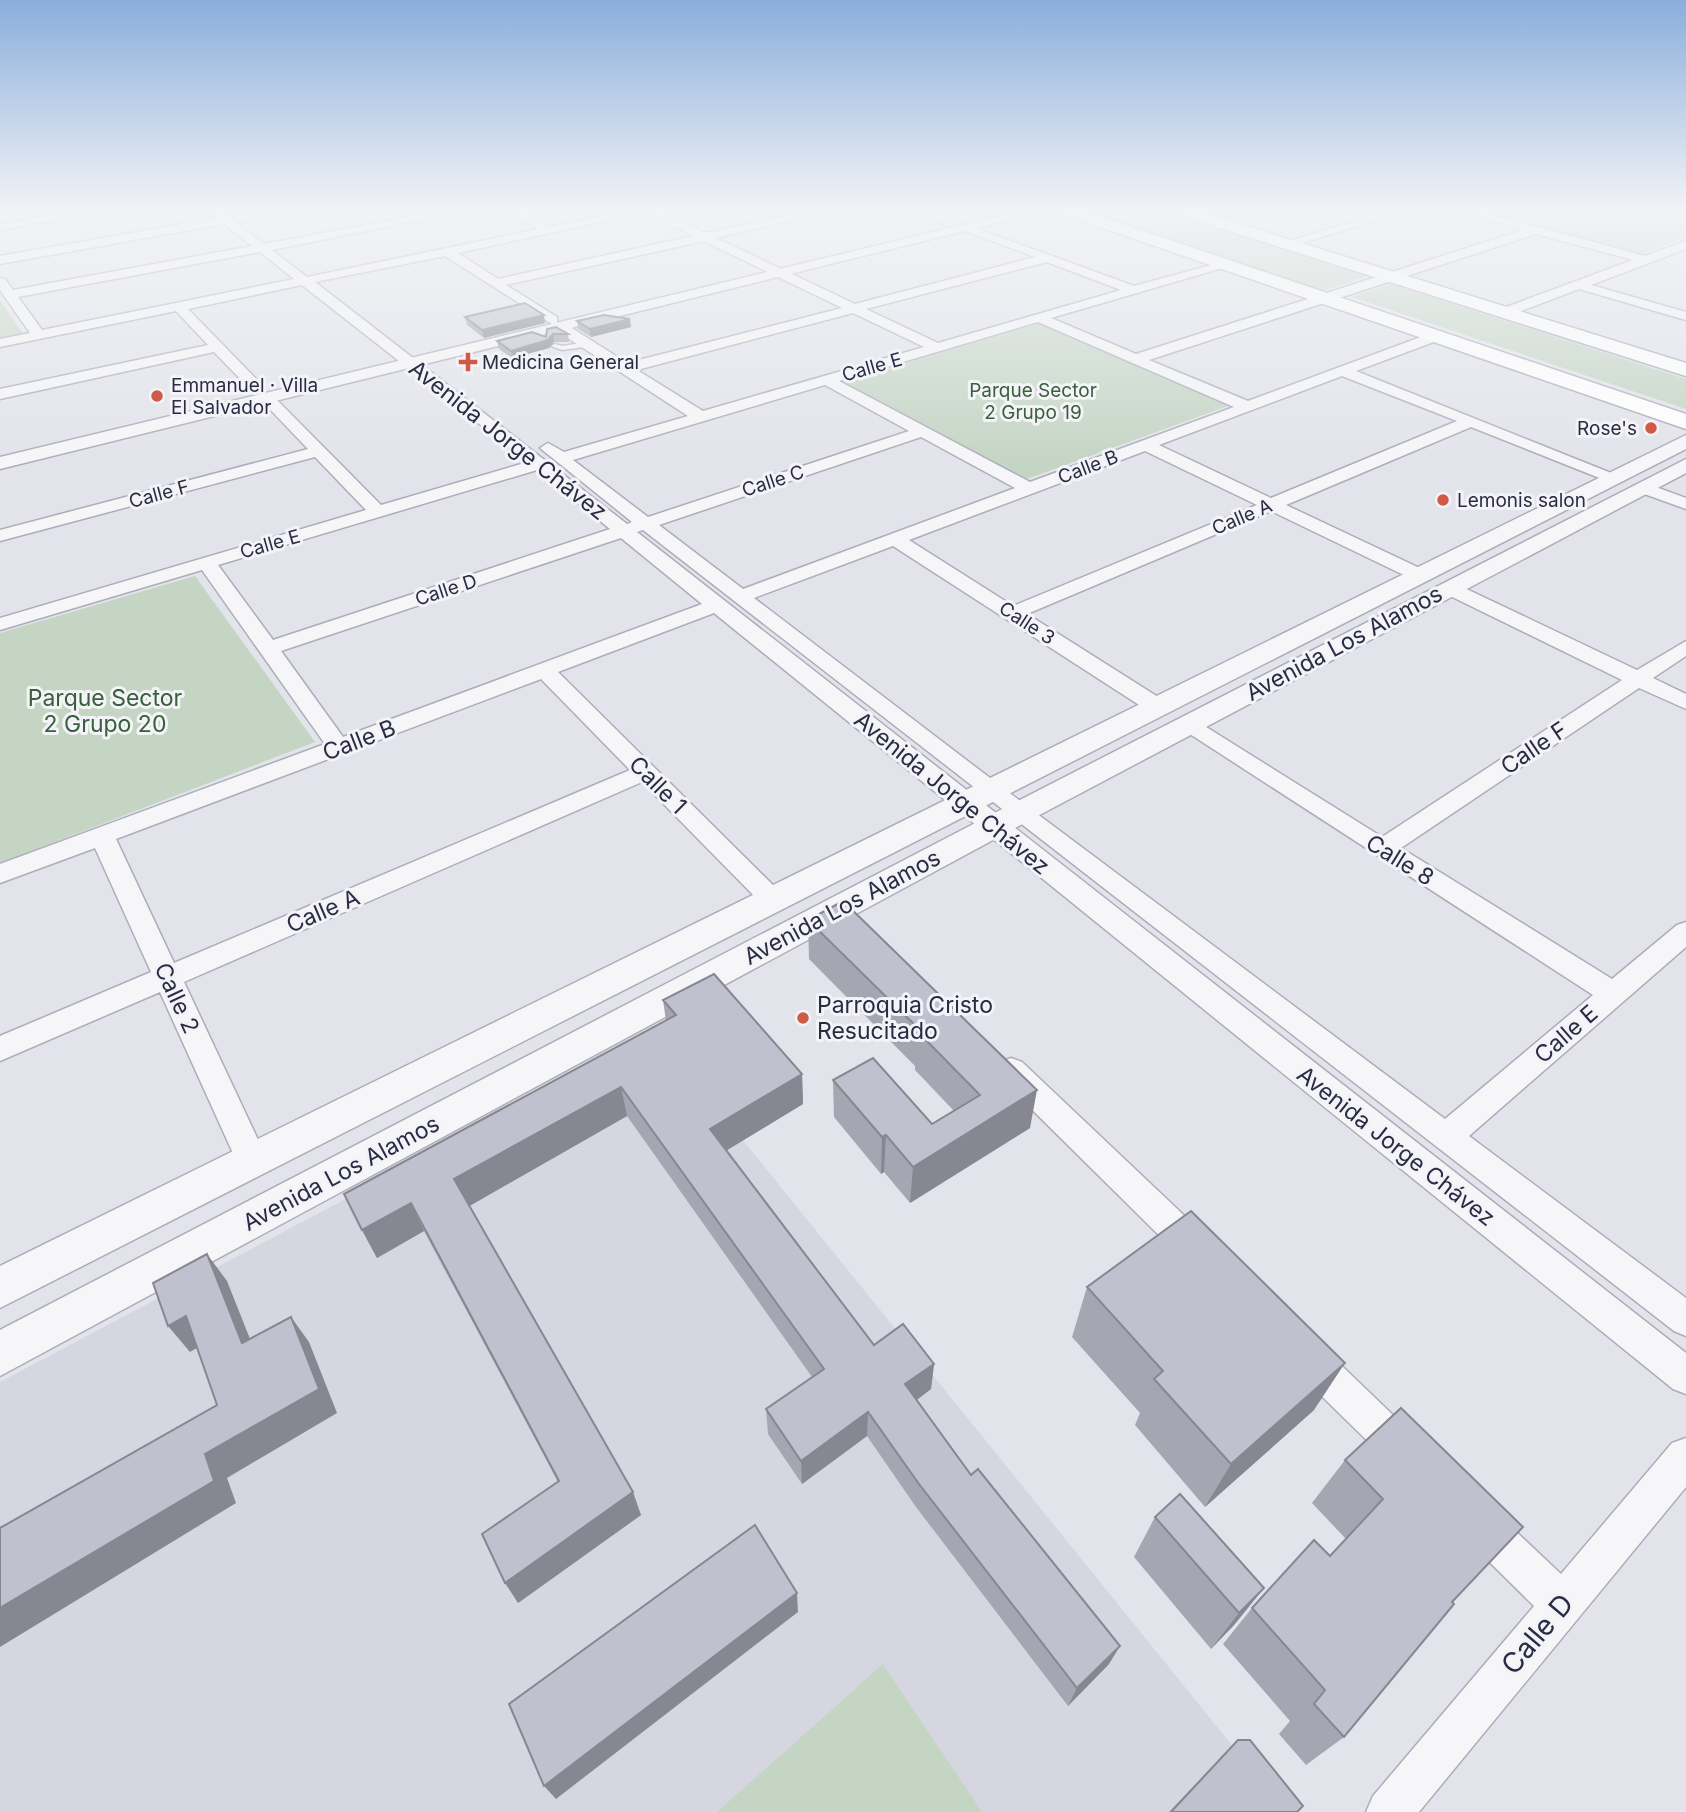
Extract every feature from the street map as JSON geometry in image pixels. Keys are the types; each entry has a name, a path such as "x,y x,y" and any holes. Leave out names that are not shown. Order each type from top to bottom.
{"main road":[{"path":"1315,297 1686,422"},
{"path":"1451,297 1686,370"}],"street":[{"path":"10,297 38,335"},
{"path":"0,343 229,297"},
{"name":"Avenida Jorge Chávez","path":"337,297 635,527 742,596 977,797"},
{"path":"516,297 557,324 589,340 625,368 701,417"},
{"path":"0,452 263,394 670,297"},
{"path":"417,358 539,337 557,324 609,319 687,297"},
{"path":"827,297 937,348"},
{"path":"625,368 900,297"},
{"name":"Calle E","path":"0,624 1112,297"},
{"path":"1136,359 1329,297"},
{"path":"1503,313 1548,297"},
{"path":"1619,297 1686,316"},
{"path":"179,307 378,512"},
{"path":"1039,318 1248,407"},
{"name":"Calle B","path":"742,596 1434,337"},
{"path":"0,394 218,347"},
{"path":"1342,371 1686,503"},
{"path":"826,380 1030,488"},
{"path":"0,463 263,394"},
{"name":"Calle A","path":"1013,613 1471,421"},
{"name":"Calle C","path":"635,527 922,432"},
{"name":"Avenida Los Alamos","path":"0,1354 842,906 1449,588 1628,482 1686,440"},
{"path":"1145,445 1419,575"},
{"name":"Calle F","path":"0,536 319,451"},
{"name":"Avenida Los Alamos","path":"0,1288 1419,575 1628,482 1686,465"},
{"name":"Avenida Jorge Chávez","path":"635,527 717,606 1006,820 1686,1376"},
{"name":"Calle D","path":"269,648 635,527"},
{"name":"Calle 3","path":"895,539 1158,706"},
{"path":"207,563 339,747"},
{"path":"1449,588 1686,702"},
{"name":"Calle B","path":"0,874 717,606"},
{"name":"Calle F","path":"1382,849 1686,647"},
{"name":"Calle 1","path":"544,670 773,900"},
{"name":"Calle 8","path":"1187,725 1613,995"},
{"name":"Calle A","path":"0,1049 646,772"},
{"name":"Avenida Jorge Chávez","path":"1006,820 1447,1136 1686,1319"},
{"name":"Calle 2","path":"102,835 252,1161"},
{"path":"842,906 871,934"},
{"name":"Calle E","path":"1447,1136 1686,932"},
{"path":"991,1051 1222,1274"},
{"path":"1282,1332 1562,1604"},
{"name":"Calle D","path":"1389,1812 1686,1457"}],"lane":[{"path":"555,346 562,348 589,340"}],"shaded area":[{"path":"657,1034 1286,1812 0,1812 0,1382"}],"green space":[{"path":"1352,297 1430,297 1686,379 1686,409"},
{"path":"0,300 23,334 0,339"},
{"name":"Parque Sector 2 Grupo 19","path":"1040,323 1228,406 1027,479 843,382"},
{"name":"Parque Sector 2 Grupo 20","path":"195,576 315,742 0,863 0,633"},
{"path":"883,1664 982,1812 717,1812"}],"building":[{"path":"525,303 544,315 482,330 465,317"},
{"path":"604,315 630,319 590,329 577,321"},
{"path":"556,327 568,334 553,334 548,340 511,351 497,341 532,332 546,337 547,329"},
{"path":"843,901 1037,1090 913,1167 886,1135 882,1137 833,1080 873,1058 932,1124 980,1095 918,1032 920,1030 808,920"},
{"path":"714,974 802,1074 710,1129 874,1345 903,1324 934,1364 905,1384 971,1475 978,1469 1120,1646 1077,1688 919,1484 868,1412 801,1461 766,1409 824,1369 621,1087 454,1179 633,1492 505,1583 482,1534 559,1481 411,1203 362,1230 344,1194 676,1015 663,1000"},
{"path":"1191,1211 1345,1363 1231,1464 1154,1379 1163,1371 1087,1287"},
{"path":"207,1254 242,1343 291,1317 319,1389 205,1454 214,1481 0,1608 0,1528 217,1405 186,1316 168,1326 153,1283"},
{"path":"1401,1408 1523,1527 1452,1602 1454,1604 1344,1737 1314,1704 1325,1690 1252,1608 1314,1540 1330,1556 1383,1499 1345,1460"},
{"path":"1180,1494 1264,1588 1239,1613 1155,1517"},
{"path":"755,1525 797,1593 544,1786 509,1704"},
{"path":"1238,1740 1250,1740 1303,1806 1297,1812 1171,1812"}],"place":[{"name":"Medicina General","path":"468,362"},
{"name":"Emmanuel · Villa El Salvador","path":"157,396"},
{"name":"Rose's","path":"1651,428"},
{"name":"Lemonis salon","path":"1443,500"},
{"name":"Parroquia Cristo Resucitado","path":"803,1018"}]}
